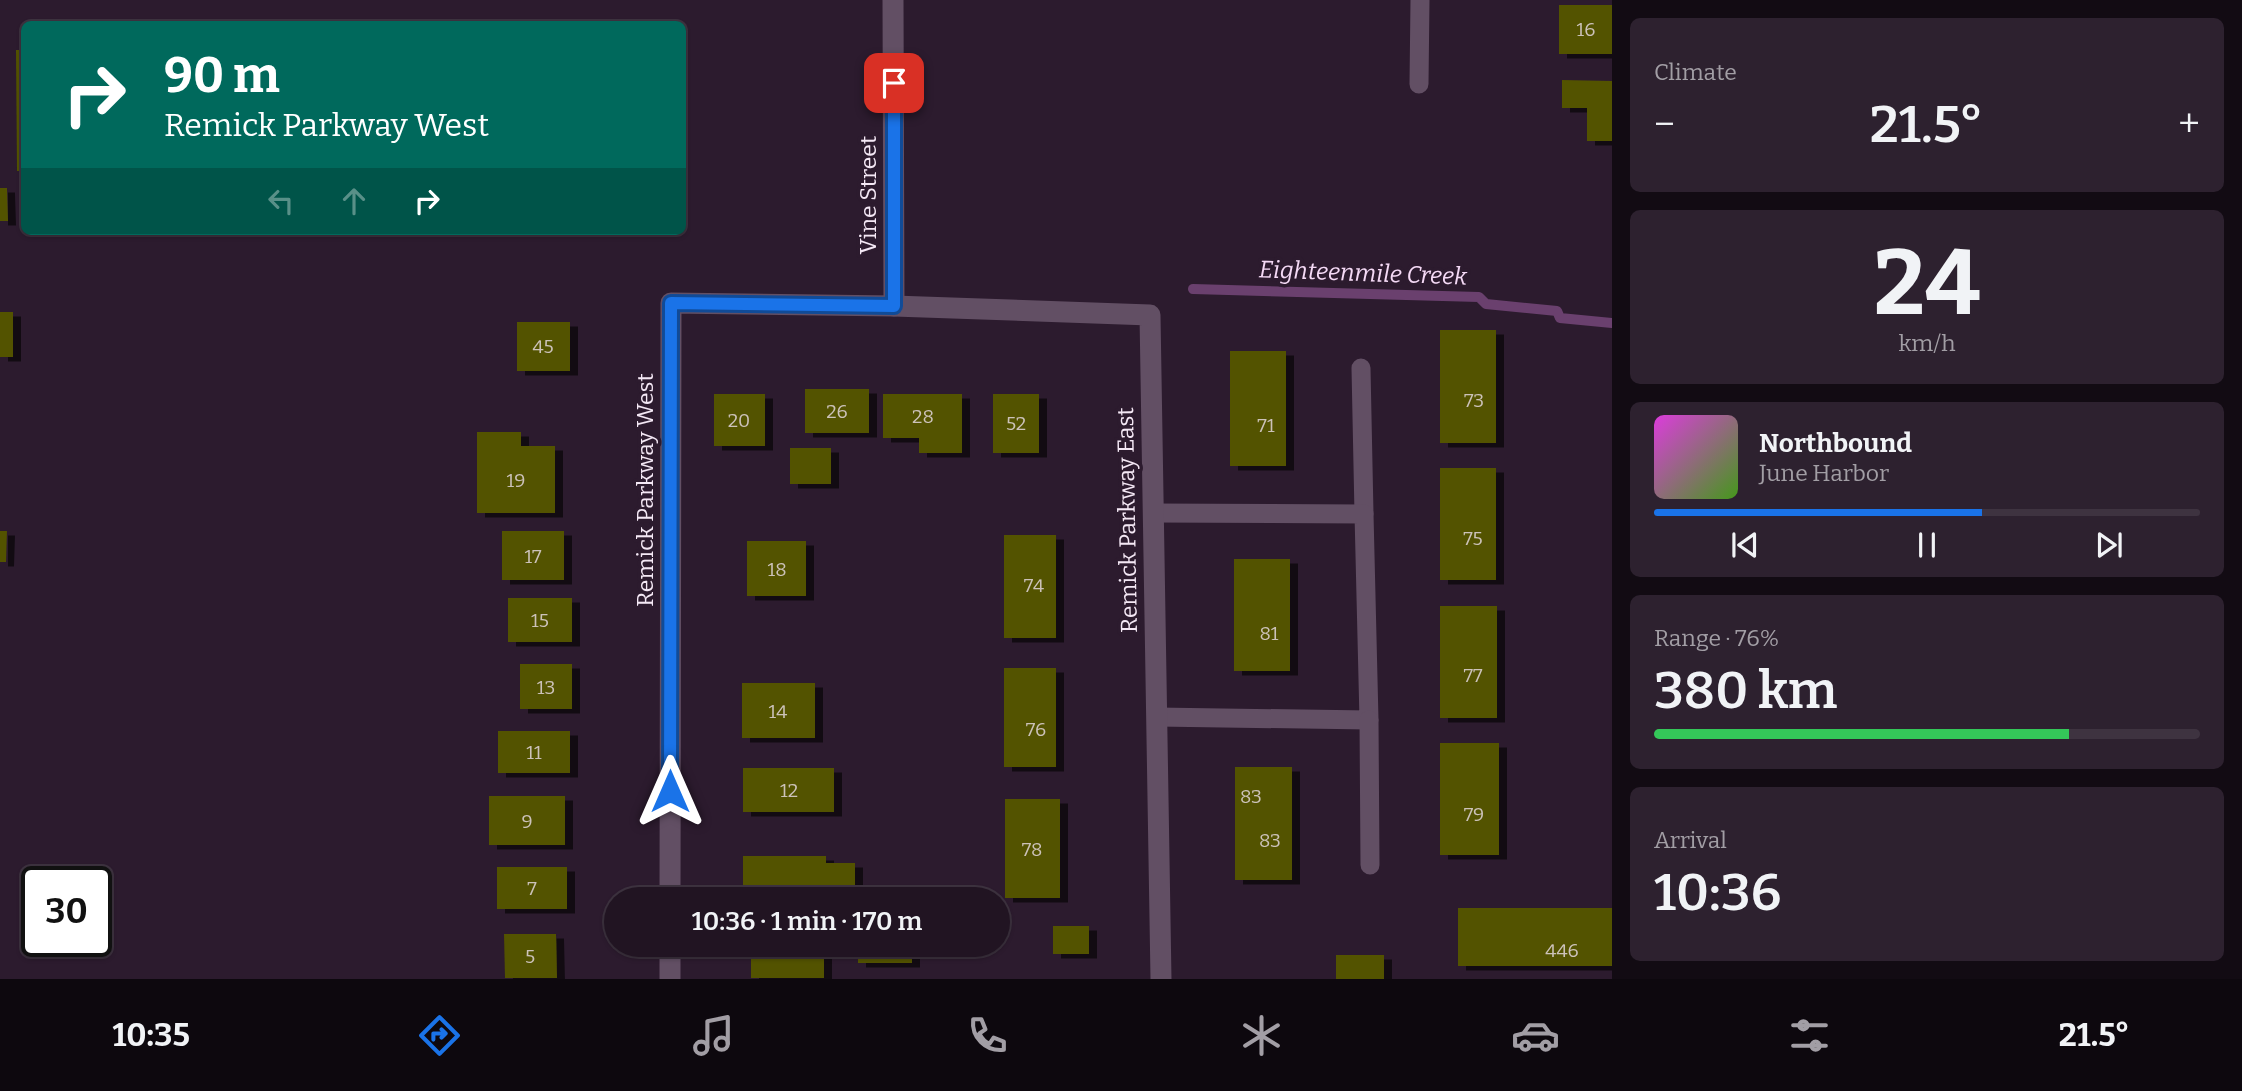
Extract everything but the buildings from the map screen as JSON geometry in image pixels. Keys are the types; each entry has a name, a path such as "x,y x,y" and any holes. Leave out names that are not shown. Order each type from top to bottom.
{"street":[{"name":"Vine Street","path":"893,0 894,306"},
{"name":"Remick Parkway West","path":"670,887 671,303 894,306"},
{"name":"Remick Parkway East","path":"894,306 1150,316 1161,979"},
{"path":"670,957 670,979"}],"lane":[{"path":"1419,84 1420,0"},
{"path":"1361,368 1370,865"},
{"path":"1153,513 1364,514"},
{"path":"1157,717 1369,720"}],"waterway":[{"name":"Eighteenmile Creek","path":"1193,289 1479,297 1486,304 1557,311 1560,318 1612,323"}],"route":[{"path":"670,791 671,303 894,306 894,83"}]}
